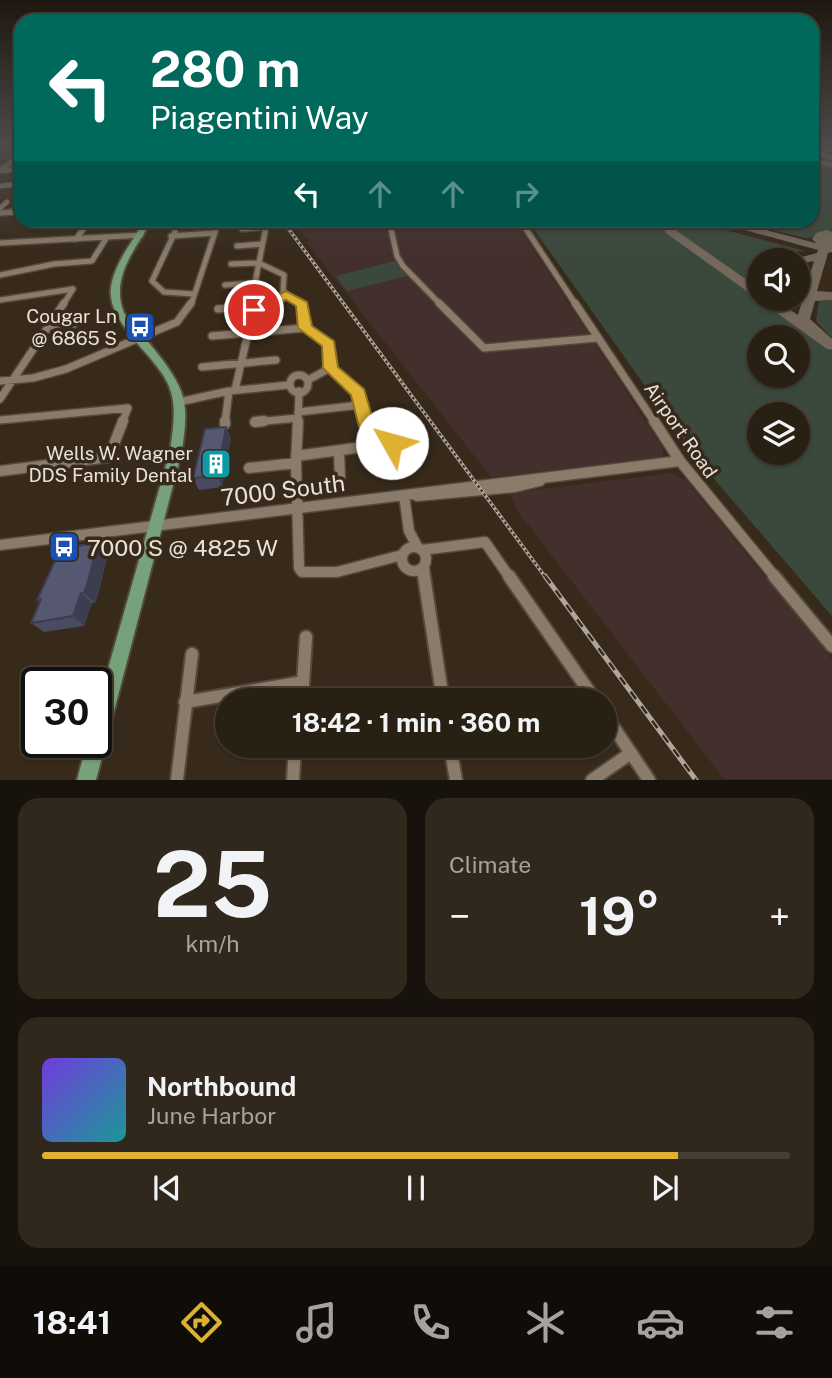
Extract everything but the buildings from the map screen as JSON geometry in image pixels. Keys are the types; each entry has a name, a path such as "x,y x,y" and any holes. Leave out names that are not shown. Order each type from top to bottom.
{"main road":[{"path":"86,779 176,451 179,402 172,381 120,313 114,291 118,275 145,228"}],"street":[{"path":"0,210 7,201"},
{"path":"76,239 84,228"},
{"path":"0,381 49,374 96,361 180,319 188,310 216,228"},
{"path":"242,229 246,228"},
{"path":"225,424 255,308 258,287 255,283 264,228"},
{"path":"391,228 397,256 403,266 484,348 597,338"},
{"name":"Airport Road","path":"525,228 680,461 832,646"},
{"path":"194,294 161,294 152,279 173,234 214,233"},
{"path":"0,243 141,235"},
{"path":"0,275 54,264 92,261 107,237"},
{"path":"16,248 22,242"},
{"path":"237,246 262,244"},
{"path":"231,264 259,262 284,275 283,292 304,307 305,328"},
{"path":"225,285 255,283"},
{"path":"0,300 73,289 0,399"},
{"path":"218,309 255,308 286,295"},
{"path":"48,326 74,324"},
{"path":"212,336 305,328 329,344 330,368"},
{"path":"202,367 276,360"},
{"path":"179,402 232,390 288,385 296,378 308,380 330,368"},
{"path":"330,368 359,393 365,422 392,443 397,451 400,473"},
{"path":"288,385 290,389 299,391 309,386 308,380"},
{"path":"299,391 296,459 297,563 302,572 316,576 382,563 404,552 423,556"},
{"path":"255,422 360,405"},
{"path":"0,420 128,408 109,457 0,471"},
{"path":"249,468 392,443"},
{"path":"339,452 340,479"},
{"name":"7000 South","path":"0,545 404,495 438,496 516,487 544,479 680,461"},
{"path":"404,495 409,531 404,552 408,569 425,589"},
{"path":"409,531 423,556 425,589 441,688"},
{"path":"408,569 423,556 440,548 485,542 587,688"},
{"path":"382,563 408,569"},
{"path":"303,688 306,637"},
{"path":"177,779 192,654"},
{"path":"185,702 303,682"},
{"path":"617,732 649,779"},
{"path":"592,779 601,776 631,753"},
{"path":"293,779 294,758"},
{"path":"452,758 456,779"}],"shaded area":[{"path":"299,228 520,228 663,448 663,455 491,477 306,242 309,241"},
{"path":"671,473 686,480 832,659 832,779 724,779 516,509 510,493"}],"green space":[{"path":"819,180 832,180 832,235 806,238 763,228 819,228"},
{"path":"533,228 663,228 747,290 747,311 776,311 796,325 747,325 747,388 810,388 810,335 832,351 832,616 697,459"},
{"path":"672,228 718,228 794,248 747,248 747,282"},
{"path":"395,261 407,276 347,291 336,276"},
{"path":"832,300 832,339 816,321 819,301"}],"taxiway":[{"path":"668,228 747,286"},
{"path":"745,228 825,249"},
{"path":"810,295 823,251 832,248"},
{"path":"810,258 821,256"},
{"path":"810,298 817,295 832,296"},
{"path":"783,311 804,325"},
{"path":"805,311 803,319 810,329 832,346"}],"runway":[{"path":"826,239 832,243"}],"railway":[{"path":"288,228 546,578"},
{"path":"545,576 696,780"}],"place":[{"name":"Cougar Ln @ 6865 S","path":"140,327"},
{"name":"Wells W. Wagner DDS Family Dental","path":"216,464"},
{"name":"7000 S @ 4825 W","path":"64,547"}],"route":[{"path":"254,310 286,295 302,304 305,310 305,328 329,344 330,368 359,393 365,422 392,443"}]}
